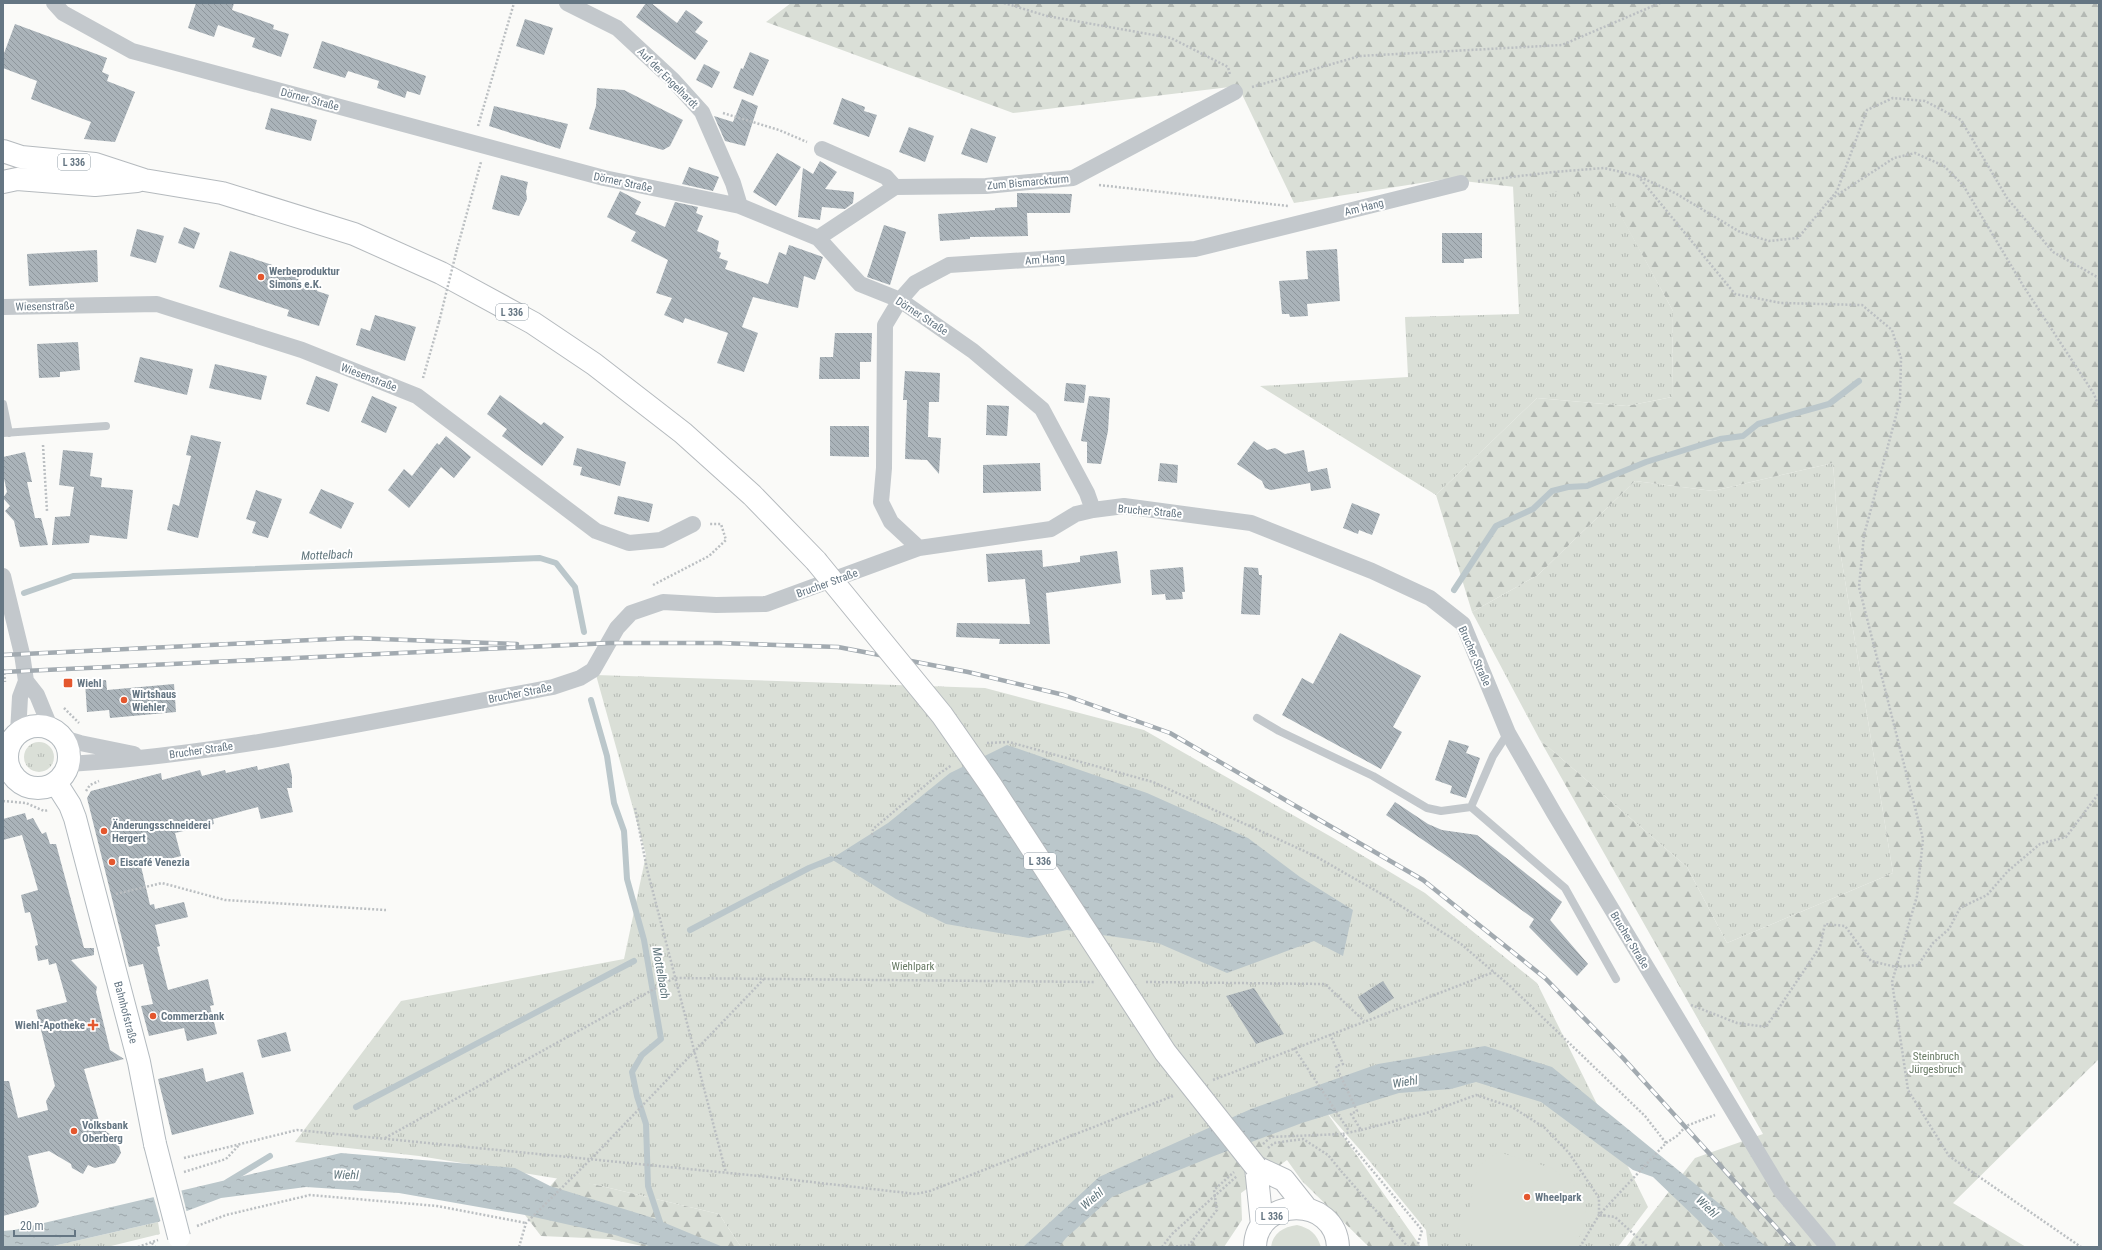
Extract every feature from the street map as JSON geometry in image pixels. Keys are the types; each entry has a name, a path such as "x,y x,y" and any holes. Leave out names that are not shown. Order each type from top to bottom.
{"main road":[{"name":"L 336","path":"3,151 21,157 95,164 144,180 222,192 354,234 441,272 533,323 594,364 683,433 752,495 816,561 942,715 990,784 1165,1052 1256,1167 1284,1180 1307,1209"},
{"name":"L 336","path":"3,182 17,179 95,185 144,180"},
{"path":"34,726 57,733 67,745 69,764 62,777 56,783 41,789 11,782 14,777 8,765 9,746 34,726"},
{"name":"Bahnhofstraße","path":"56,783 70,806 75,818 139,1062 155,1144 179,1238"},
{"name":"L 336","path":"1256,1167 1262,1225"},
{"name":"L 336","path":"1255,1247 1257,1234 1262,1225 1274,1213 1290,1208 1307,1209 1321,1215 1332,1226 1338,1240 1338,1247"}],"street":[{"name":"Dörner Straße","path":"54,3 63,13 132,51 479,146 604,178 740,206 818,238 860,284 900,300 973,350 1042,409 1087,493 1093,510"},
{"name":"Auf der Engelhardt","path":"567,3 617,28 673,80 702,112 734,183 740,206"},
{"name":"Zum Bismarckturm","path":"895,187 986,186 1073,178 1235,92"},
{"path":"818,238 895,187 886,177 822,149"},
{"name":"Am Hang","path":"919,548 891,522 881,502 884,468 885,325 900,300 915,283 949,265 1195,249 1461,183"},
{"name":"Wiesenstraße","path":"3,307 157,304 302,350 417,396 596,531 629,543 661,540 693,524"},
{"name":"Brucher Straße","path":"69,764 180,754 248,744 553,687 580,678 593,670 618,628 631,613 663,602 716,605 766,604 809,590 919,548 1051,529 1076,514 1093,510 1124,506 1251,523 1372,571 1430,598 1463,624 1508,733 1781,1191 1828,1247"},
{"path":"3,576 22,654 26,680 37,695 57,733"},
{"path":"9,746 20,697 26,680"},
{"name":"Brucher Straße","path":"57,733 80,743 147,756"}],"lane":[{"path":"3,404 6,433 106,426"},
{"path":"1257,718 1278,730 1373,776 1427,808 1441,810 1471,807 1565,888 1616,979"},
{"path":"1471,807 1493,756 1508,733"}],"path":[{"path":"417,396 439,322 457,249 479,146 514,3"},
{"path":"1004,3 1047,16 1171,38 1228,67 1235,92 1360,56 1562,46 1660,3"},
{"path":"1461,183 1554,172 1604,168 1638,176 1675,193 1740,232 1769,241 1798,238 1838,191 1867,110 1893,98 1925,100 1961,120 2007,198 2053,252 2099,278"},
{"path":"702,112 713,110 779,130 822,149"},
{"path":"1829,201 1894,158 1915,153 1944,166 1963,185 2024,287 2094,394 2099,408"},
{"path":"1638,176 1735,294 1781,303 1862,304 1892,330 1901,358 1900,401 1864,535 1859,587 1923,839 1917,896 1892,982 1908,1090 1949,1156 2081,1247"},
{"path":"1073,178 1101,186 1291,206"},
{"path":"42,430 47,511"},
{"path":"651,586 709,556 726,540 721,524 693,524"},
{"path":"982,745 989,742 1009,742 1153,782 1316,856 1461,944 1494,972 1590,1062 1645,1116 1666,1143"},
{"path":"872,835 873,829 940,773 958,761"},
{"path":"1660,990 1704,1012 1736,1024 1766,1027 1820,947 1825,924 1845,926 1871,961 1896,967 1918,965 1933,943 1950,929 1960,908 1987,895 2008,871 2040,844 2066,836 2099,793"},
{"path":"635,808 647,869 674,978 726,1173"},
{"path":"96,899 162,883 225,900 386,910"},
{"path":"1212,1080 1494,972"},
{"path":"384,1138 664,985 674,978 1096,982"},
{"path":"518,1247 526,1223 571,1180 764,979"},
{"path":"1143,982 1325,984 1364,1021"},
{"path":"1330,1034 1343,1064 1336,1066 1357,1111 1351,1114 1361,1130"},
{"path":"1294,1048 1349,1131"},
{"path":"184,1158 297,1130 641,1164 916,1194 930,1191 1175,1095"},
{"path":"1416,1247 1422,1230 1342,1134 1349,1131 1361,1130 1430,1112 1476,1095 1512,1107 1545,1128 1569,1153 1599,1198 1599,1215"},
{"path":"1580,1247 1599,1215 1659,1149 1677,1136 1686,1126 1712,1117 1727,1102"},
{"path":"164,1177 226,1159 240,1144"},
{"path":"1342,1171 1408,1247"},
{"path":"138,1247 179,1238 226,1215 310,1195 437,1206 526,1223"},
{"path":"1599,1215 1615,1217 1648,1247"},
{"path":"1162,1247 1172,1234"},
{"path":"152,1243 155,1247"}],"green space":[{"name":"Steinbruch Jürgesbruch","path":"791,3 2099,3 2099,1059 1953,1203 2026,1247 1626,1247 1695,1158 1763,1134 1540,740 1687,867 1727,943 1893,873 1839,544 1833,463 1713,491 1635,481 1538,575 1472,612 1436,495 1537,398 1627,406 1672,397 1673,311 1611,198 1446,179 1294,203 1238,86 1013,113 766,22"},
{"path":"1513,186 1611,197 1673,311 1672,397 1627,406 1537,398 1436,495 1260,386 1408,377 1405,317 1519,314"},
{"path":"1833,463 1839,544 1893,873 1727,943 1687,867 1540,740 1472,612 1538,575 1635,481 1713,491"},
{"name":"Wiehlpark","path":"596,675 985,688 1144,730 1335,839 1425,893 1537,983 1648,1207 1618,1247 1428,1247 1426,1230 1362,1152 1325,1110 1053,1247 741,1247 719,1214 597,1185 419,1156 295,1142 401,1001 624,959 646,855"},
{"path":"39,742 50,746 54,757 50,768 39,772 28,768 24,757 28,746"},
{"path":"1325,1110 1421,1247 1369,1247 1302,1181 1287,1160 1241,1193 1242,1220 1224,1247 1053,1247 1122,1185"},
{"name":"Wheelpark","path":"1498,1152 1552,1168 1578,1189 1586,1206 1583,1231 1573,1247 1475,1247 1457,1228 1469,1212 1477,1167"},
{"path":"559,1176 719,1214 741,1247 647,1247 609,1239 541,1236 525,1215"},
{"path":"158,1222 160,1234 107,1247 49,1247"},
{"path":"1297,1225 1312,1232 1317,1238 1321,1247 1271,1247 1276,1234 1287,1227"}],"water":[{"path":"1007,745 1147,793 1248,838 1300,877 1353,910 1343,956 1314,941 1227,973 1158,943 1067,930 1029,938 946,924 896,899 831,859 888,823 950,773"},
{"path":"1485,1046 1552,1067 1733,1215 1766,1247 1726,1247 1653,1177 1633,1170 1541,1102 1476,1082 1451,1089 1399,1093 1302,1123 1112,1197 1066,1238 1059,1247 1023,1247 1099,1177 1251,1109 1378,1064"},
{"path":"341,1153 515,1168 550,1186 653,1218 723,1247 652,1247 615,1235 525,1215 399,1193 306,1187 221,1198 158,1222 49,1247 3,1247 3,1231 14,1230"}],"pier":[{"path":"181,1189 187,1213 161,1223 153,1195"}],"building":[{"path":"196,3 234,3 232,10 274,25 273,29 289,34 281,57 252,47 255,38 218,25 214,37 188,28"},
{"path":"646,3 651,3 677,23 686,10 703,22 695,32 708,41 695,60 636,17"},
{"path":"525,19 553,28 544,55 516,46"},
{"path":"15,24 107,58 102,72 109,75 107,81 135,92 115,142 84,139 91,122 31,99 37,81 3,68 3,56"},
{"path":"322,41 426,76 420,95 407,91 405,98 377,88 379,81 348,71 345,78 313,68"},
{"path":"750,52 769,60 753,96 733,88 741,68 743,69"},
{"path":"704,64 720,72 712,88 696,80"},
{"path":"597,88 624,90 683,120 670,146 663,150 589,129 596,106"},
{"path":"842,98 865,107 864,111 877,115 869,137 833,124"},
{"path":"742,99 758,106 745,146 725,141 714,116 733,122"},
{"path":"494,106 568,124 560,149 489,126"},
{"path":"271,108 317,120 311,141 265,129"},
{"path":"909,127 934,136 925,162 899,152"},
{"path":"971,128 996,137 987,163 961,154"},
{"path":"777,153 801,167 776,206 753,192"},
{"path":"820,161 837,172 825,189 854,192 853,203 845,209 822,207 820,220 798,217 803,168 813,174"},
{"path":"689,167 719,177 713,191 682,184"},
{"path":"501,175 528,182 526,191 527,199 519,216 492,209"},
{"path":"620,191 641,202 635,214 665,227 675,202 698,207 696,213 703,216 697,231 719,241 717,251 721,253 719,258 728,261 725,269 768,284 779,252 786,255 789,245 823,257 815,280 804,276 798,308 753,297 742,327 758,333 744,372 717,363 728,333 685,318 683,323 664,315 672,298 656,293 668,260 631,241 636,232 607,217"},
{"path":"1017,193 1072,194 1070,213 1027,213 1028,236 970,237 970,239 940,241 938,214 1017,207"},
{"path":"884,225 906,232 890,285 867,277"},
{"path":"184,227 200,233 194,249 178,243"},
{"path":"137,229 164,236 156,263 130,256"},
{"path":"1442,233 1482,233 1482,258 1464,259 1464,263 1442,263"},
{"path":"1337,249 1340,301 1307,304 1308,316 1290,317 1289,314 1282,314 1279,281 1308,279 1306,251"},
{"path":"97,250 98,282 29,286 27,254"},
{"name":"Werbeproduktur Simons e.K.","path":"230,251 300,274 298,281 318,288 317,291 329,295 319,326 287,316 289,310 219,287"},
{"path":"375,315 416,327 405,361 356,345 361,328 370,331"},
{"path":"835,333 872,333 871,362 860,362 860,379 819,379 820,357 833,357"},
{"path":"78,342 80,370 60,372 60,377 39,378 37,344"},
{"path":"140,357 193,369 187,395 134,382"},
{"path":"215,364 267,376 261,400 209,388"},
{"path":"905,371 940,373 939,402 929,402 928,437 941,438 939,474 927,460 905,459 907,400 903,400"},
{"path":"316,376 338,384 329,412 306,404"},
{"path":"1066,383 1086,385 1084,403 1064,401"},
{"path":"500,395 541,425 544,422 564,437 542,466 502,436 507,429 487,414"},
{"path":"372,396 397,407 386,433 361,422"},
{"path":"1089,396 1110,398 1108,431 1101,464 1087,463 1087,442 1081,441"},
{"path":"987,405 1009,406 1007,436 986,435"},
{"path":"830,426 869,426 869,457 830,456"},
{"path":"191,435 221,442 198,538 167,530 173,504 179,506 191,456 186,455"},
{"path":"446,436 471,457 454,478 441,467 409,508 388,490 404,469 412,476 437,443 439,445"},
{"path":"1254,441 1267,450 1275,448 1285,454 1304,450 1308,472 1327,468 1331,488 1311,491 1310,483 1271,490 1265,488 1262,481 1237,464"},
{"path":"577,448 626,462 620,486 580,475 582,467 573,465"},
{"path":"63,450 93,453 90,476 102,478 101,487 133,490 127,539 90,535 89,543 52,545 55,517 70,516 74,487 59,485"},
{"path":"25,452 32,482 27,482 35,518 41,518 48,545 20,547 14,521 5,511 10,506 3,498 7,492 3,474 3,457"},
{"path":"1040,463 1041,491 983,493 983,465"},
{"path":"1160,463 1178,465 1177,483 1158,481"},
{"path":"321,489 354,503 341,529 309,513"},
{"path":"256,490 282,499 268,538 252,533 256,522 246,519"},
{"path":"618,496 653,504 649,522 614,514"},
{"path":"1352,503 1380,514 1372,535 1359,530 1358,534 1343,528"},
{"path":"1042,550 1043,567 1080,562 1080,556 1117,551 1121,583 1046,593 1050,644 999,644 1000,639 956,637 957,623 1030,624 1025,579 988,582 986,554"},
{"path":"1183,567 1185,592 1182,592 1183,599 1166,600 1165,594 1152,595 1150,570"},
{"path":"1244,567 1258,568 1259,575 1262,575 1260,615 1241,614"},
{"path":"1340,633 1421,676 1393,727 1402,732 1381,769 1282,715 1302,678 1313,684"},
{"path":"106,680 107,690 174,684 176,712 110,718 109,710 87,712 85,682"},
{"path":"1449,740 1469,746 1466,753 1480,758 1466,798 1450,793 1452,786 1435,780"},
{"path":"289,763 292,776 292,788 287,788 293,812 261,819 258,807 213,819 214,824 175,833 181,856 141,866 150,905 154,904 155,909 184,902 188,917 155,925 160,946 157,947 168,990 208,979 214,1005 210,1006 217,1034 187,1041 184,1028 149,1036 141,1006 153,1004 143,964 129,967 87,798 91,791 161,773 162,780 200,770 202,776 225,770 226,773 257,766 258,770"},
{"path":"1395,802 1428,824 1442,830 1477,835 1562,902 1550,920 1588,964 1577,976 1529,927 1534,919 1457,863 1386,815"},
{"path":"25,813 27,820 33,818 42,834 46,832 50,844 56,844 84,948 94,948 94,955 71,960 97,987 96,992 110,1050 124,1059 84,1069 101,1128 117,1139 121,1153 115,1163 95,1168 88,1165 83,1174 72,1168 71,1164 49,1151 28,1156 39,1202 36,1207 3,1216 3,1081 9,1081 18,1118 48,1110 46,1101 55,1086 36,1010 67,1002 56,963 49,965 48,959 38,961 35,946 38,945 30,912 25,913 21,895 38,890 22,835 3,840 3,819"},
{"path":"1383,981 1394,998 1369,1014 1358,997"},
{"path":"1254,988 1284,1034 1256,1044 1226,996"},
{"path":"286,1032 291,1051 262,1058 257,1040"},
{"path":"203,1068 206,1082 243,1072 254,1114 172,1135 158,1079"}],"waterway":[{"path":"1454,590 1496,526 1533,509 1552,491 1568,487 1587,486 1646,462 1720,439 1743,436 1758,424 1829,404 1859,381"},
{"name":"Mottelbach","path":"24,593 73,576 540,558 556,563 575,587 584,632"},
{"name":"Mottelbach","path":"591,700 607,756 614,803 624,831 627,879 644,940 661,1039 642,1055 632,1072 637,1096 646,1124 648,1186 662,1228"},
{"path":"690,930 809,868 831,859"},
{"path":"356,1107 634,961"},
{"path":"227,1182 270,1156"}],"railway":[{"path":"3,655 353,638 517,644"},
{"path":"3,672 610,643 720,643 838,647 968,672 1064,695 1170,733 1423,880 1545,978 1623,1058 1794,1247"}],"place":[{"name":"Werbeproduktur Simons e.K.","path":"261,277"},
{"name":"Wiehl","path":"68,683"},
{"name":"Wirtshaus Wiehler","path":"124,700"},
{"name":"Änderungsschneiderei Hergert","path":"104,831"},
{"name":"Eiscafé Venezia","path":"112,862"},
{"name":"Commerzbank","path":"153,1016"},
{"name":"Wiehl-Apotheke","path":"93,1025"},
{"name":"Volksbank Oberberg","path":"74,1131"},
{"name":"Wheelpark","path":"1527,1197"}]}
